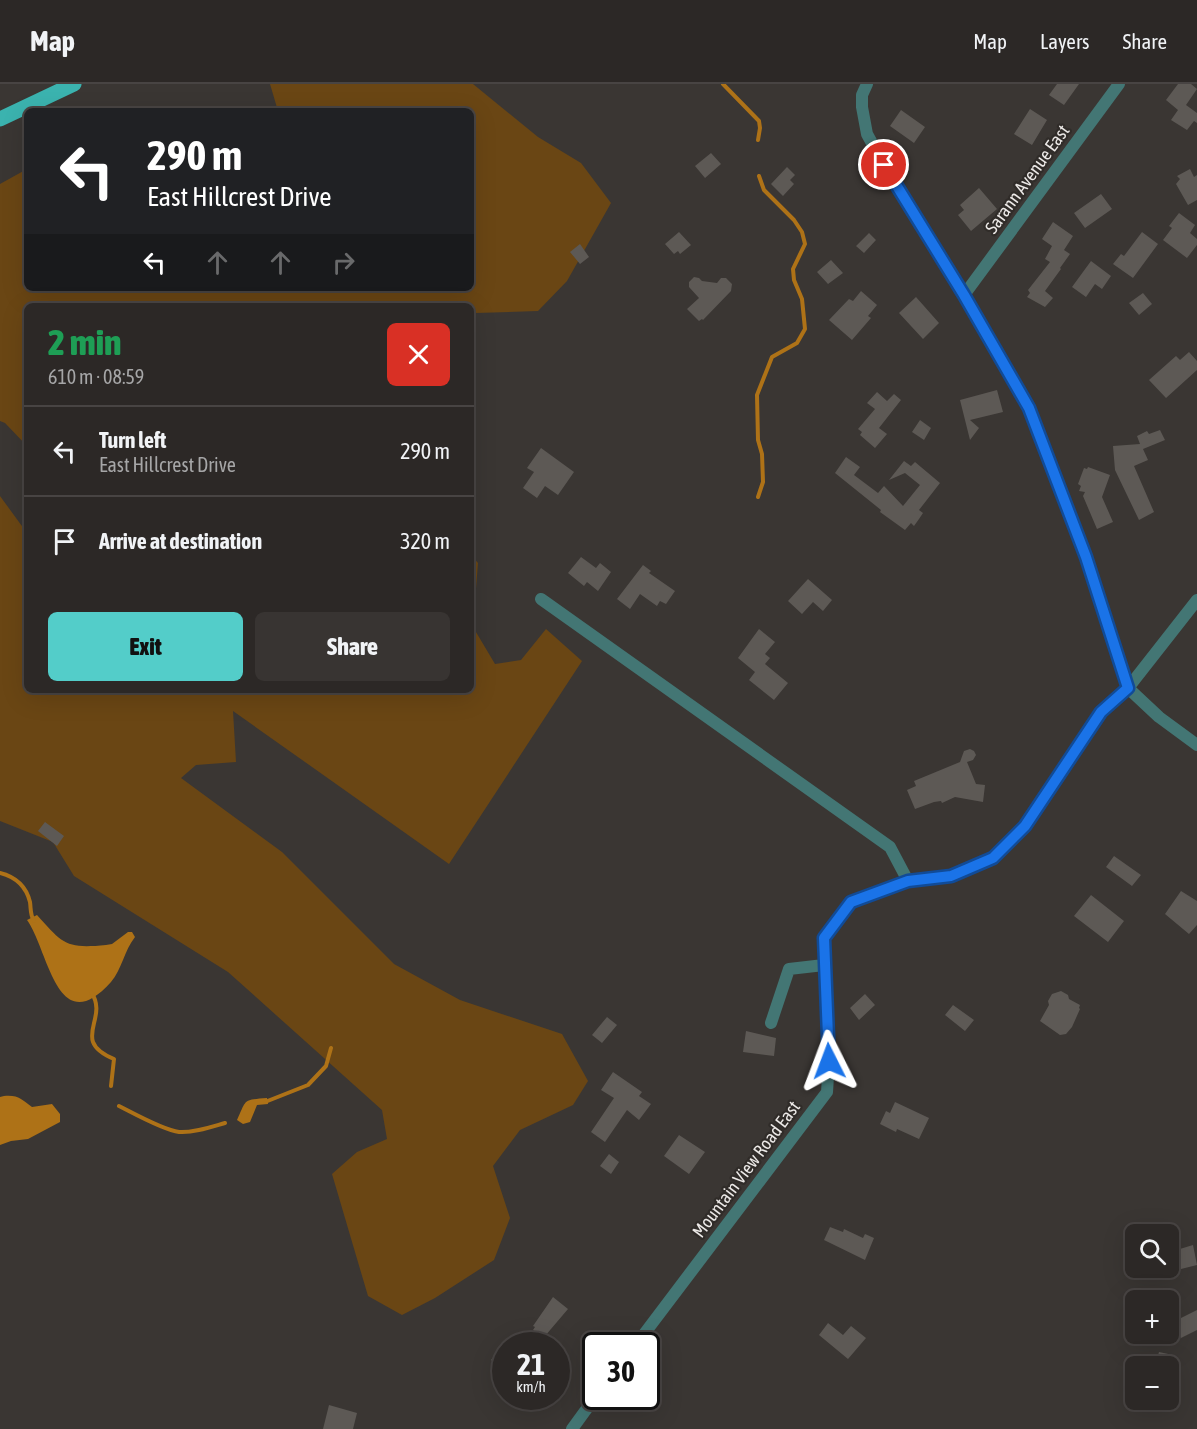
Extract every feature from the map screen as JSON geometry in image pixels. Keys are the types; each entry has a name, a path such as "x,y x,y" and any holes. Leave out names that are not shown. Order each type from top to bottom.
{"main road":[{"path":"0,119 74,84"}],"street":[{"path":"867,84 862,95 863,121 867,134 1029,408 1086,557 1128,688 1159,717 1197,745"},
{"name":"Sarann Avenue East","path":"964,295 1119,84"},
{"path":"541,599 890,847 908,881"},
{"name":"Mountain View Road East","path":"646,1332 826,1092 829,1061 824,938 851,902 908,881 951,876 993,858 1025,826 1101,712 1128,688 1197,600"},
{"path":"771,1023 789,969 824,965"},
{"path":"572,1429 586,1410"}],"shaded area":[{"path":"270,84 473,84 538,137 581,163 611,203 567,281 538,311 474,314 474,303 24,303 24,443 5,423 0,421 0,184 24,171 24,291 474,291 474,108 277,108"},
{"path":"0,496 24,529 24,693 474,693 474,629 495,664 521,660 546,629 582,661 449,864 233,711 236,762 196,765 181,778 282,852 394,964 460,1000 562,1034 588,1081 573,1105 520,1130 493,1166 510,1218 494,1260 435,1298 402,1315 368,1296 332,1174 357,1152 387,1139 382,1110 228,972 74,876 53,842 0,821"},
{"path":"474,558 478,563 474,614"},
{"path":"37,915 60,938 73,945 112,944 128,932 132,932 135,937 111,982 93,998 78,1002 66,997 49,969 27,920"},
{"path":"0,1097 17,1097 32,1107 52,1104 60,1114 60,1122 28,1139 0,1145"},
{"path":"267,1098 268,1104 257,1105 250,1122 243,1124 237,1120 246,1102"}],"building":[{"path":"1057,84 1079,84 1064,105 1049,95"},
{"path":"1178,84 1191,84 1197,89 1186,105 1197,113 1197,123 1194,121 1187,130 1171,120 1178,110 1166,100"},
{"path":"1030,109 1047,120 1032,145 1014,134"},
{"path":"901,110 925,127 914,143 890,126"},
{"path":"711,153 721,164 705,178 695,166"},
{"path":"787,167 795,175 790,180 794,184 783,196 771,184"},
{"path":"1190,169 1194,177 1197,175 1197,200 1188,205 1176,184 1180,179 1177,176"},
{"path":"979,188 997,209 971,231 958,215 964,210 960,205"},
{"path":"1101,194 1112,209 1085,228 1074,213"},
{"path":"1179,213 1195,225 1190,233 1197,239 1197,245 1187,258 1163,240 1172,228 1169,226"},
{"path":"1053,222 1073,236 1064,250 1070,254 1045,291 1053,298 1045,307 1027,297 1030,293 1028,290 1050,262 1045,259 1052,246 1042,239"},
{"path":"679,232 691,245 680,254 678,251 674,254 665,244"},
{"path":"1142,232 1158,244 1133,278 1113,264 1121,254 1124,256"},
{"path":"869,233 876,240 864,253 856,246"},
{"path":"580,244 589,257 580,264 570,252"},
{"path":"831,260 843,273 828,284 817,272"},
{"path":"1091,261 1111,276 1102,289 1095,284 1086,297 1072,287"},
{"path":"694,277 702,281 717,283 721,278 726,278 732,284 731,291 703,320 699,321 687,309 699,298 689,287 689,282"},
{"path":"861,291 877,305 868,316 871,318 852,340 829,320 849,299 853,301"},
{"path":"1143,293 1152,304 1139,315 1129,303"},
{"path":"916,297 939,323 923,339 899,313"},
{"path":"1189,352 1197,361 1197,370 1166,398 1149,380 1176,356 1180,360"},
{"path":"997,390 1003,412 970,420 979,428 970,440 960,400"},
{"path":"877,392 887,401 894,394 901,400 879,428 887,434 875,448 860,435 862,432 858,429 875,409 867,403"},
{"path":"920,420 931,428 924,440 912,432"},
{"path":"1160,430 1165,440 1143,449 1148,460 1134,466 1154,512 1139,520 1115,470 1113,446 1140,444 1137,436 1147,431 1149,434"},
{"path":"541,448 574,472 558,495 545,486 537,498 523,488 534,472 527,468"},
{"path":"846,457 860,467 854,475 878,493 884,486 903,506 920,485 905,473 889,480 904,461 911,466 915,462 940,483 919,510 923,513 914,526 911,523 905,530 880,512 881,510 835,473"},
{"path":"1088,467 1110,475 1102,497 1113,522 1097,529 1083,496 1085,492 1079,491 1081,486 1078,484 1084,468"},
{"path":"581,557 596,568 600,563 611,572 598,591 587,582 584,586 568,573"},
{"path":"643,565 651,571 649,573 675,591 666,604 660,601 657,606 640,594 630,609 617,599"},
{"path":"808,579 832,600 823,611 813,602 802,614 788,601"},
{"path":"759,629 775,642 765,654 770,658 765,664 788,683 774,700 749,680 755,672 738,658"},
{"path":"970,749 976,755 973,760 967,762 976,784 985,785 983,802 955,797 942,803 941,801 934,802 915,809 907,790 916,786 914,781 960,762 964,751"},
{"path":"45,822 64,836 57,846 38,831"},
{"path":"1114,856 1141,875 1132,886 1106,867"},
{"path":"1181,891 1197,901 1197,925 1189,934 1165,914"},
{"path":"1091,895 1124,921 1108,942 1074,916"},
{"path":"1061,991 1080,1005 1080,1009 1072,1027 1066,1034 1060,1035 1040,1021 1052,994"},
{"path":"865,994 875,1005 859,1020 850,1008"},
{"path":"953,1005 974,1020 965,1031 945,1015"},
{"path":"607,1017 617,1025 602,1043 592,1035"},
{"path":"746,1031 776,1038 774,1056 743,1052"},
{"path":"613,1072 642,1092 639,1096 651,1104 639,1120 627,1110 605,1142 591,1132 614,1098 601,1090"},
{"path":"895,1102 929,1118 919,1139 880,1124 886,1111 890,1113"},
{"path":"679,1135 705,1152 689,1174 664,1156"},
{"path":"609,1154 619,1162 611,1174 600,1166"},
{"path":"830,1227 843,1232 844,1229 863,1238 865,1234 874,1238 865,1260 824,1240"},
{"path":"1193,1245 1197,1265 1179,1270 1179,1249"},
{"path":"553,1297 568,1309 548,1332 536,1332 533,1326"},
{"path":"1197,1310 1197,1330 1181,1338 1179,1319"},
{"path":"828,1323 843,1335 851,1326 866,1338 848,1359 819,1335"},
{"path":"1159,1352 1173,1355 1173,1356 1158,1356"},
{"path":"329,1405 357,1413 353,1429 323,1429"}],"waterway":[{"path":"723,84 759,121 758,140"},
{"path":"758,497 763,482 762,454 758,440 757,395 772,357 797,343 805,329 802,299 794,280 793,269 805,244 802,232 794,220 764,190 759,176"},
{"path":"0,873 11,877 23,887 30,902 34,921"},
{"path":"91,992 96,1002 92,1037 94,1044 101,1052 114,1059 111,1086"},
{"path":"265,1102 308,1085 326,1066 331,1048"},
{"path":"119,1106 172,1131 196,1131 225,1123"}],"route":[{"path":"829,1061 824,938 851,902 908,881 951,876 993,858 1025,826 1101,712 1128,688 1086,557 1029,408 964,295 884,165"}]}
